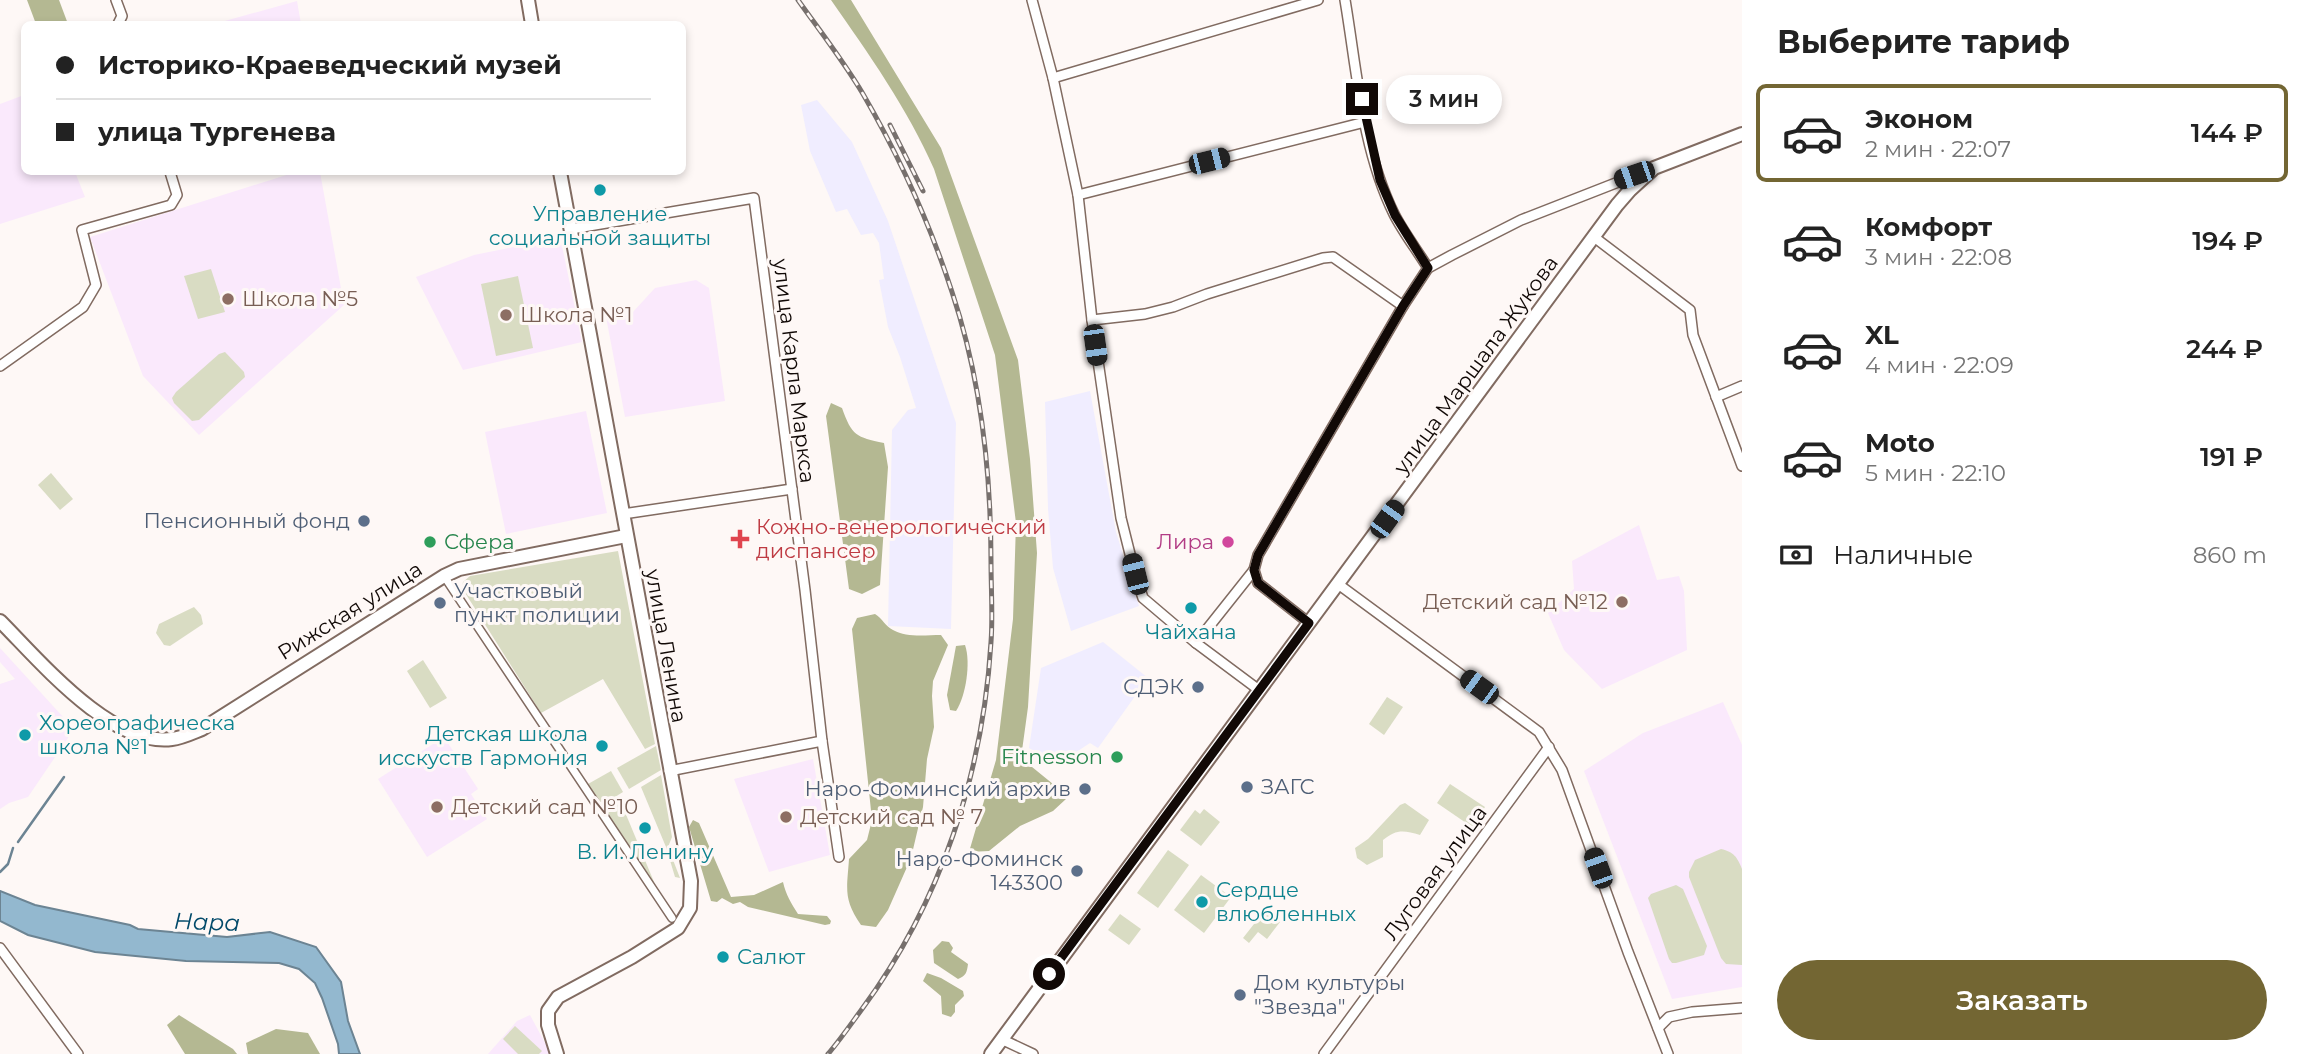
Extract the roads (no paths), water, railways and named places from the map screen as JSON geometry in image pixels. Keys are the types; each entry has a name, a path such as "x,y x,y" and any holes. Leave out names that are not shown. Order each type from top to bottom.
{"street":[{"path":"116,0 122,16 120,21"},
{"path":"528,0 532,21"},
{"path":"1032,0 1053,78 1078,194 1092,320 1121,518 1135,574 1143,598 1196,643 1259,690"},
{"path":"1053,78 1318,0"},
{"path":"1345,0 1365,122 1380,180 1395,215 1428,268"},
{"path":"1078,194 1365,122"},
{"name":"улица Маршала Жукова","path":"1196,643 1254,570 1258,555 1403,306 1428,268 1521,220 1742,134"},
{"name":"улица Маршала Жукова","path":"990,1054 1594,237 1630,190 1654,168"},
{"path":"0,366 83,307 96,285 82,230 172,205 177,195 171,175"},
{"name":"улица Ленина","path":"557,1054 548,1025 548,1011 558,997 632,957 678,928 690,908 691,881 561,175"},
{"name":"улица Карла Маркса","path":"570,229 754,198 839,857"},
{"path":"1594,237 1690,310 1693,335 1742,466"},
{"path":"1092,320 1154,312 1333,257 1403,306"},
{"path":"1716,397 1742,386"},
{"path":"623,514 792,489"},
{"name":"Рижская улица","path":"0,621 87,708 108,722 156,739 172,739 190,734 459,569 626,536"},
{"path":"1254,570 1258,583 1309,623"},
{"path":"444,576 672,918"},
{"path":"1338,584 1539,732 1562,770 1668,1054"},
{"path":"669,771 822,741"},
{"name":"Луговая улица","path":"1324,1054 1549,747"},
{"path":"0,948 78,1054"},
{"path":"1658,1028 1669,1017 1692,1012 1742,1008"},
{"path":"1001,1040 1033,1054"}],"water":[{"path":"0,891 35,905 138,929 227,937 270,932 316,947 341,982 348,1021 360,1054 339,1054 338,1044 315,983 299,969 279,963 186,961 95,952 28,935 0,921"}],"waterway":[{"path":"18,842 64,777"},
{"path":"0,872 8,864 13,848"}],"railway":[{"path":"798,0 863,94 901,166 934,241 962,325 977,392 991,528 992,622 986,691 979,740 953,835 935,881 890,968 828,1054"},
{"path":"890,125 923,191"}],"place":[{"name":"Управление социальной защиты","path":"600,190"},
{"name":"Школа №5","path":"228,299"},
{"name":"Школа №1","path":"506,315"},
{"name":"Пенсионный фонд","path":"364,521"},
{"name":"Кожно-венерологический диспансер","path":"740,539"},
{"name":"Сфера","path":"430,542"},
{"name":"Лира","path":"1228,542"},
{"name":"Детский сад №12","path":"1622,602"},
{"name":"Участковый пункт полиции","path":"440,603"},
{"name":"Чайхана","path":"1191,608"},
{"name":"СДЭК","path":"1198,687"},
{"name":"Хореографическа школа №1","path":"25,735"},
{"name":"Детская школа исскуств Гармония","path":"602,746"},
{"name":"Fitnesson","path":"1117,757"},
{"name":"ЗАГС","path":"1247,787"},
{"name":"Наро-Фоминский архив","path":"1085,789"},
{"name":"Детский сад №10","path":"437,807"},
{"name":"Детский сад № 7","path":"786,817"},
{"name":"В. И. Ленину","path":"645,828"},
{"name":"Наро-Фоминск 143300","path":"1077,871"},
{"name":"Сердце влюбленных","path":"1202,902"},
{"name":"Салют","path":"723,957"},
{"name":"Дом культуры \"Звезда\"","path":"1240,995"}],"water label":[{"name":"Нара","path":"207,922"}]}
